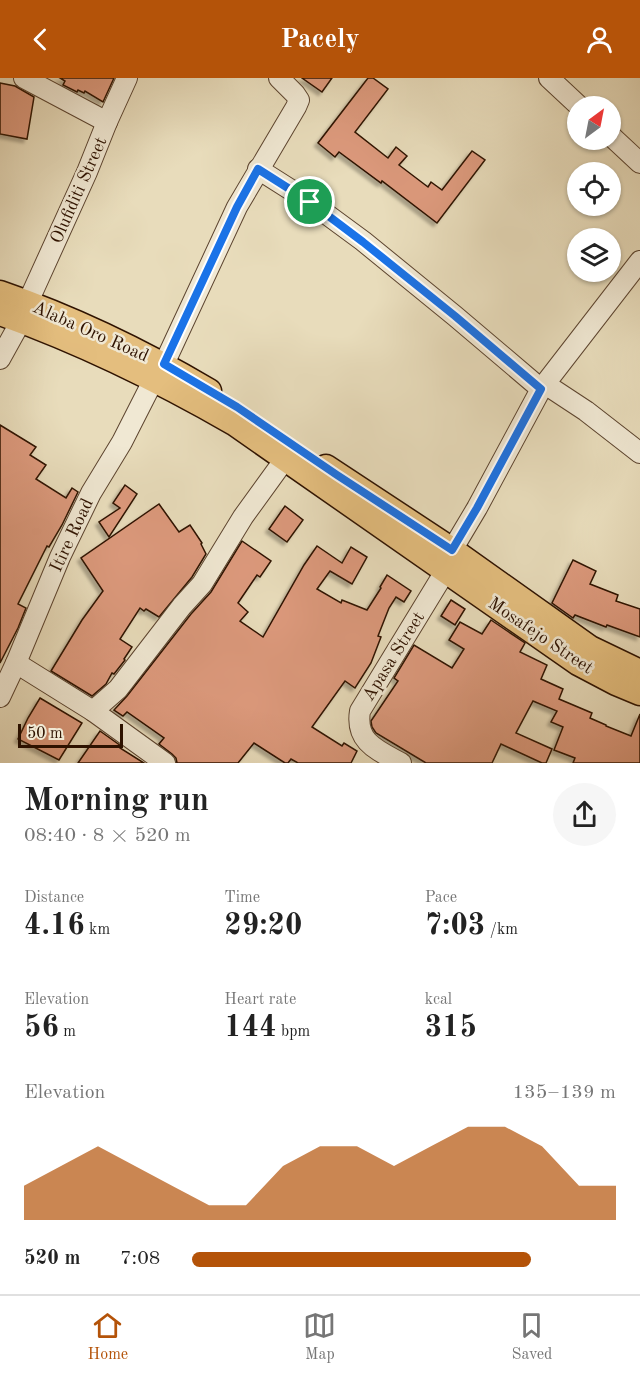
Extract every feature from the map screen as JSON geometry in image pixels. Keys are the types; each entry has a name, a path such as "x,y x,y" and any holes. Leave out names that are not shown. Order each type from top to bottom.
{"main road":[{"name":"Alaba Oro Road","path":"0,293 16,312 79,343 159,372 237,407 333,482 449,560"},
{"name":"Alaba Oro Road","path":"159,372 285,459 333,482"},
{"name":"Mosafejo Street","path":"449,560 590,648 640,672"},
{"name":"Mosafejo Street","path":"449,560 578,663 640,693"}],"street":[{"path":"24,78 107,122"},
{"name":"Olufiditi Street","path":"0,358 16,312 87,172 127,78"},
{"name":"Itire Road","path":"0,697 60,557 91,493 122,442 159,372 237,207 296,107 299,100 279,78"},
{"path":"549,78 568,96"},
{"path":"621,145 640,163"},
{"path":"258,169 310,202 543,386 586,411 640,453"},
{"name":"Apasa Street","path":"401,763 374,748 363,736 358,723 360,711 449,560 543,386 640,261"},
{"path":"93,711 118,688 202,584 243,516 285,459"},
{"path":"16,663 93,711 165,763"}],"building":[{"path":"60,78 114,78 103,102 85,91 84,93 78,90 77,92 63,85 65,81"},
{"path":"302,78 332,78 322,92"},
{"path":"368,78 373,78 388,89 355,132 388,158 396,147 407,156 399,165 428,187 431,182 442,190 472,151 485,160 437,223 339,152 335,157 318,143"},
{"path":"0,83 15,86 34,97 27,139 0,134"},
{"path":"0,425 36,447 30,455 46,465 36,479 66,498 72,488 78,492 62,525 49,547 47,546 18,604 26,608 0,663"},
{"path":"125,485 137,494 109,537 99,522 120,508 113,503"},
{"path":"159,504 179,532 190,525 202,543 206,554 192,577 159,617 140,608 120,639 132,647 125,660 114,674 112,673 106,684 92,696 51,671 82,620 103,591 81,558"},
{"path":"285,506 303,520 287,542 269,529"},
{"path":"242,541 271,561 260,577 257,575 238,603 248,612 240,621 263,637 317,546 342,563 351,547 367,557 352,584 330,571 317,589 341,603 342,600 367,610 387,575 411,591 404,602 396,597 389,608 371,663 355,688 345,681 312,727 342,746 344,743 357,751 351,763 298,763 291,759 285,763 254,743 238,763 177,763 176,758 159,744 164,738 127,712 123,716 114,710 211,592"},
{"path":"573,560 596,571 590,584 618,595 616,601 640,609 640,637 575,615 573,618 552,603"},
{"path":"451,600 465,609 455,625 441,616"},
{"path":"491,620 525,643 520,652 547,665 541,679 563,689 559,699 592,713 590,718 631,736 640,714 640,763 573,763 575,758 554,750 563,727 551,722 557,711 533,701 516,733 552,749 546,763 501,744 492,763 426,763 376,733 371,721 398,681 394,678 414,645 452,668 464,649 449,640 460,622 482,634"},
{"path":"40,698 82,723 59,760 18,739"},
{"path":"100,731 121,746 120,748 144,763 78,763"}],"route":[{"path":"258,169 310,202 455,316 541,389 452,550 237,407 164,364 237,207 258,169"}]}
